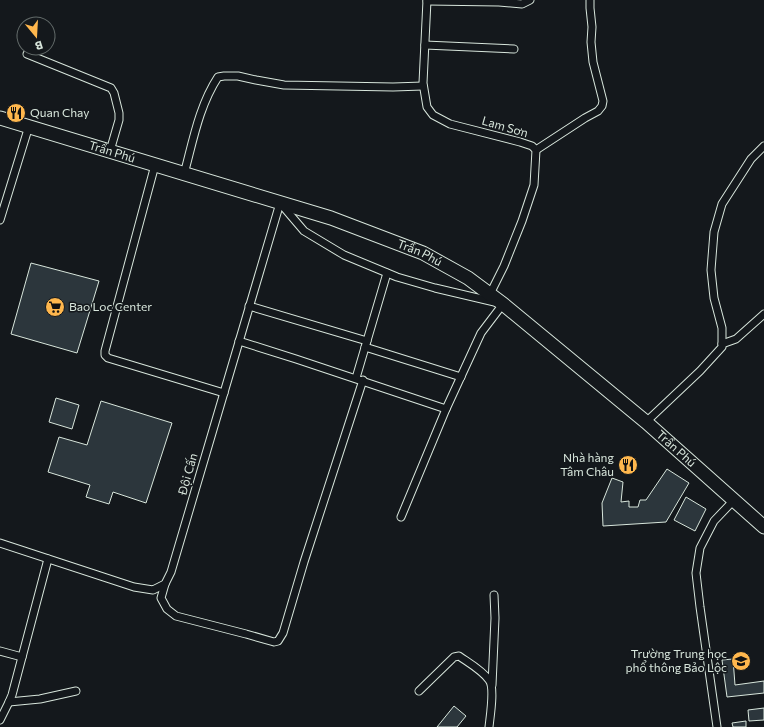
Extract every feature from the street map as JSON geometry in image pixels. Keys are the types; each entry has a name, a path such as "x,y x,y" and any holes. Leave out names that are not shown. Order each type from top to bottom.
{"highway":[{"name":"Trần Phú","path":"0,118 331,218 423,253 468,278 503,304 646,422 764,527"}],"street":[{"path":"427,0 522,4 530,0"},
{"name":"Lam Sơn","path":"427,0 423,86 427,107 433,116 450,124 520,142 532,146 536,150 534,186 504,266 490,294"},
{"path":"536,150 598,111 602,106 603,101 593,62 590,0"},
{"path":"424,45 514,49"},
{"path":"32,56 111,88 114,93 119,113 119,120 110,151"},
{"path":"184,174 195,129 203,106 218,77 238,76 284,85 393,87 423,86"},
{"path":"0,220 29,126"},
{"path":"646,422 700,371 722,347 722,328 714,298 711,270 714,232 722,204 751,159 764,146"},
{"path":"154,165 105,351 106,355 108,358 224,393"},
{"path":"280,203 304,231 344,255 397,278 503,304 480,333 446,408 401,517"},
{"name":"Đội Cấn","path":"280,203 171,572 165,584 161,598 167,609 176,616 274,642 280,639 359,379"},
{"path":"359,379 366,344 387,273"},
{"path":"249,306 366,344 460,377"},
{"path":"722,344 736,339 764,314"},
{"path":"239,341 446,408"},
{"path":"717,727 696,573 700,548 714,521 734,500"},
{"path":"0,543 134,587 153,590 165,584"},
{"path":"0,720 9,702 48,559"},
{"path":"489,727 495,618 494,595"},
{"path":"0,651 22,657"},
{"path":"419,691 454,657 459,656 477,668 490,680 492,687"},
{"path":"9,702 40,699 76,691"}],"building":[{"name":"Bao Loc Center","path":"31,263 99,281 77,353 11,334"},
{"path":"56,398 79,405 72,429 49,422"},
{"path":"101,401 172,423 146,503 113,492 109,504 86,497 90,485 48,472 59,437 87,445"},
{"path":"667,469 689,483 666,522 603,526 602,503 612,478 623,482 621,502 629,501 629,507 638,507 640,500 646,500"},
{"path":"686,497 706,509 695,531 674,520"},
{"path":"733,659 735,685 764,681 764,693 727,697 722,660"},
{"path":"454,706 466,716 457,727 437,727"},
{"path":"764,708 764,720 749,721 748,710"},
{"path":"746,721 746,727 733,727 732,723"}],"place":[{"name":"Quan Chay","path":"16,113"},
{"name":"Bao Loc Center","path":"55,307"},
{"name":"Nhà hàng Tâm Châu","path":"628,465"},
{"name":"Trường Trung học phổ thông Bảo Lộc","path":"741,661"}]}
